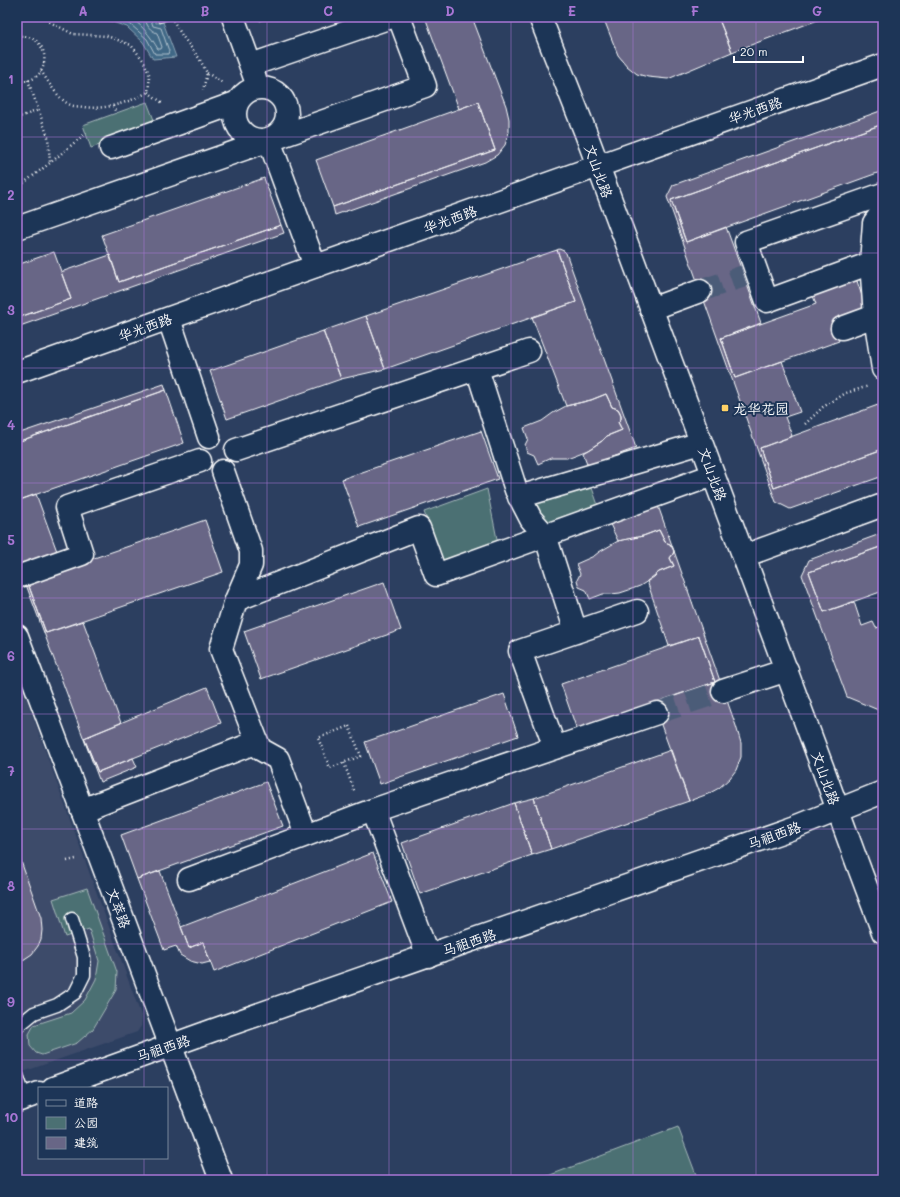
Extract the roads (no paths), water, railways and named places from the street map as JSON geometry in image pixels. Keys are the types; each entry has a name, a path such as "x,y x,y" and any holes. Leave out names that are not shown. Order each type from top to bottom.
{"street":[{"path":"233,17 259,88"},
{"path":"251,65 391,17"},
{"path":"17,228 425,86 399,17"},
{"name":"文山北路","path":"540,17 598,166 883,932"},
{"name":"华光西路","path":"17,372 883,65"},
{"path":"259,88 276,92 286,105 288,114 287,122 283,130 277,136 269,140 260,141 244,135 238,128 235,119 235,110 243,95 251,90 259,88"},
{"path":"111,148 238,102"},
{"path":"269,140 315,266"},
{"path":"871,263 767,301 750,274 746,242 883,194"},
{"path":"879,376 879,315 871,263 874,224 883,211"},
{"path":"651,309 700,291"},
{"path":"842,328 879,315"},
{"path":"169,318 209,437"},
{"path":"236,450 477,370 529,351"},
{"path":"477,370 519,497 531,519 545,535 576,632"},
{"path":"217,435 225,437 232,442 236,450 236,459 231,467 223,471 214,472 206,468 200,461 200,447 209,437 217,435"},
{"path":"519,497 701,443"},
{"path":"17,577 82,554 67,507 200,461"},
{"path":"223,471 251,551 251,565 236,600 221,649 260,749 278,759 306,835"},
{"path":"236,600 419,528 436,575 713,475"},
{"path":"744,556 883,506"},
{"path":"555,748 520,651 637,611"},
{"name":"文萃路","path":"17,636 221,1180"},
{"path":"723,691 786,670"},
{"path":"189,879 368,812 657,713"},
{"path":"82,810 257,742"},
{"name":"马祖西路","path":"56,1087 793,828 883,792"},
{"path":"368,812 428,956"}],"lane":[{"path":"17,1027 34,1013 57,1005 75,993 84,976 84,957 72,919"},
{"path":"17,1075 27,1097"}],"water":[{"path":"75,17 154,17 156,23 163,22 176,57 153,59 143,42 127,27 104,19 79,19"}],"tunnel":[{"path":"700,291 744,276"},
{"path":"657,713 723,691"}],"place":[{"name":"龙华花园","path":"725,408"}]}
